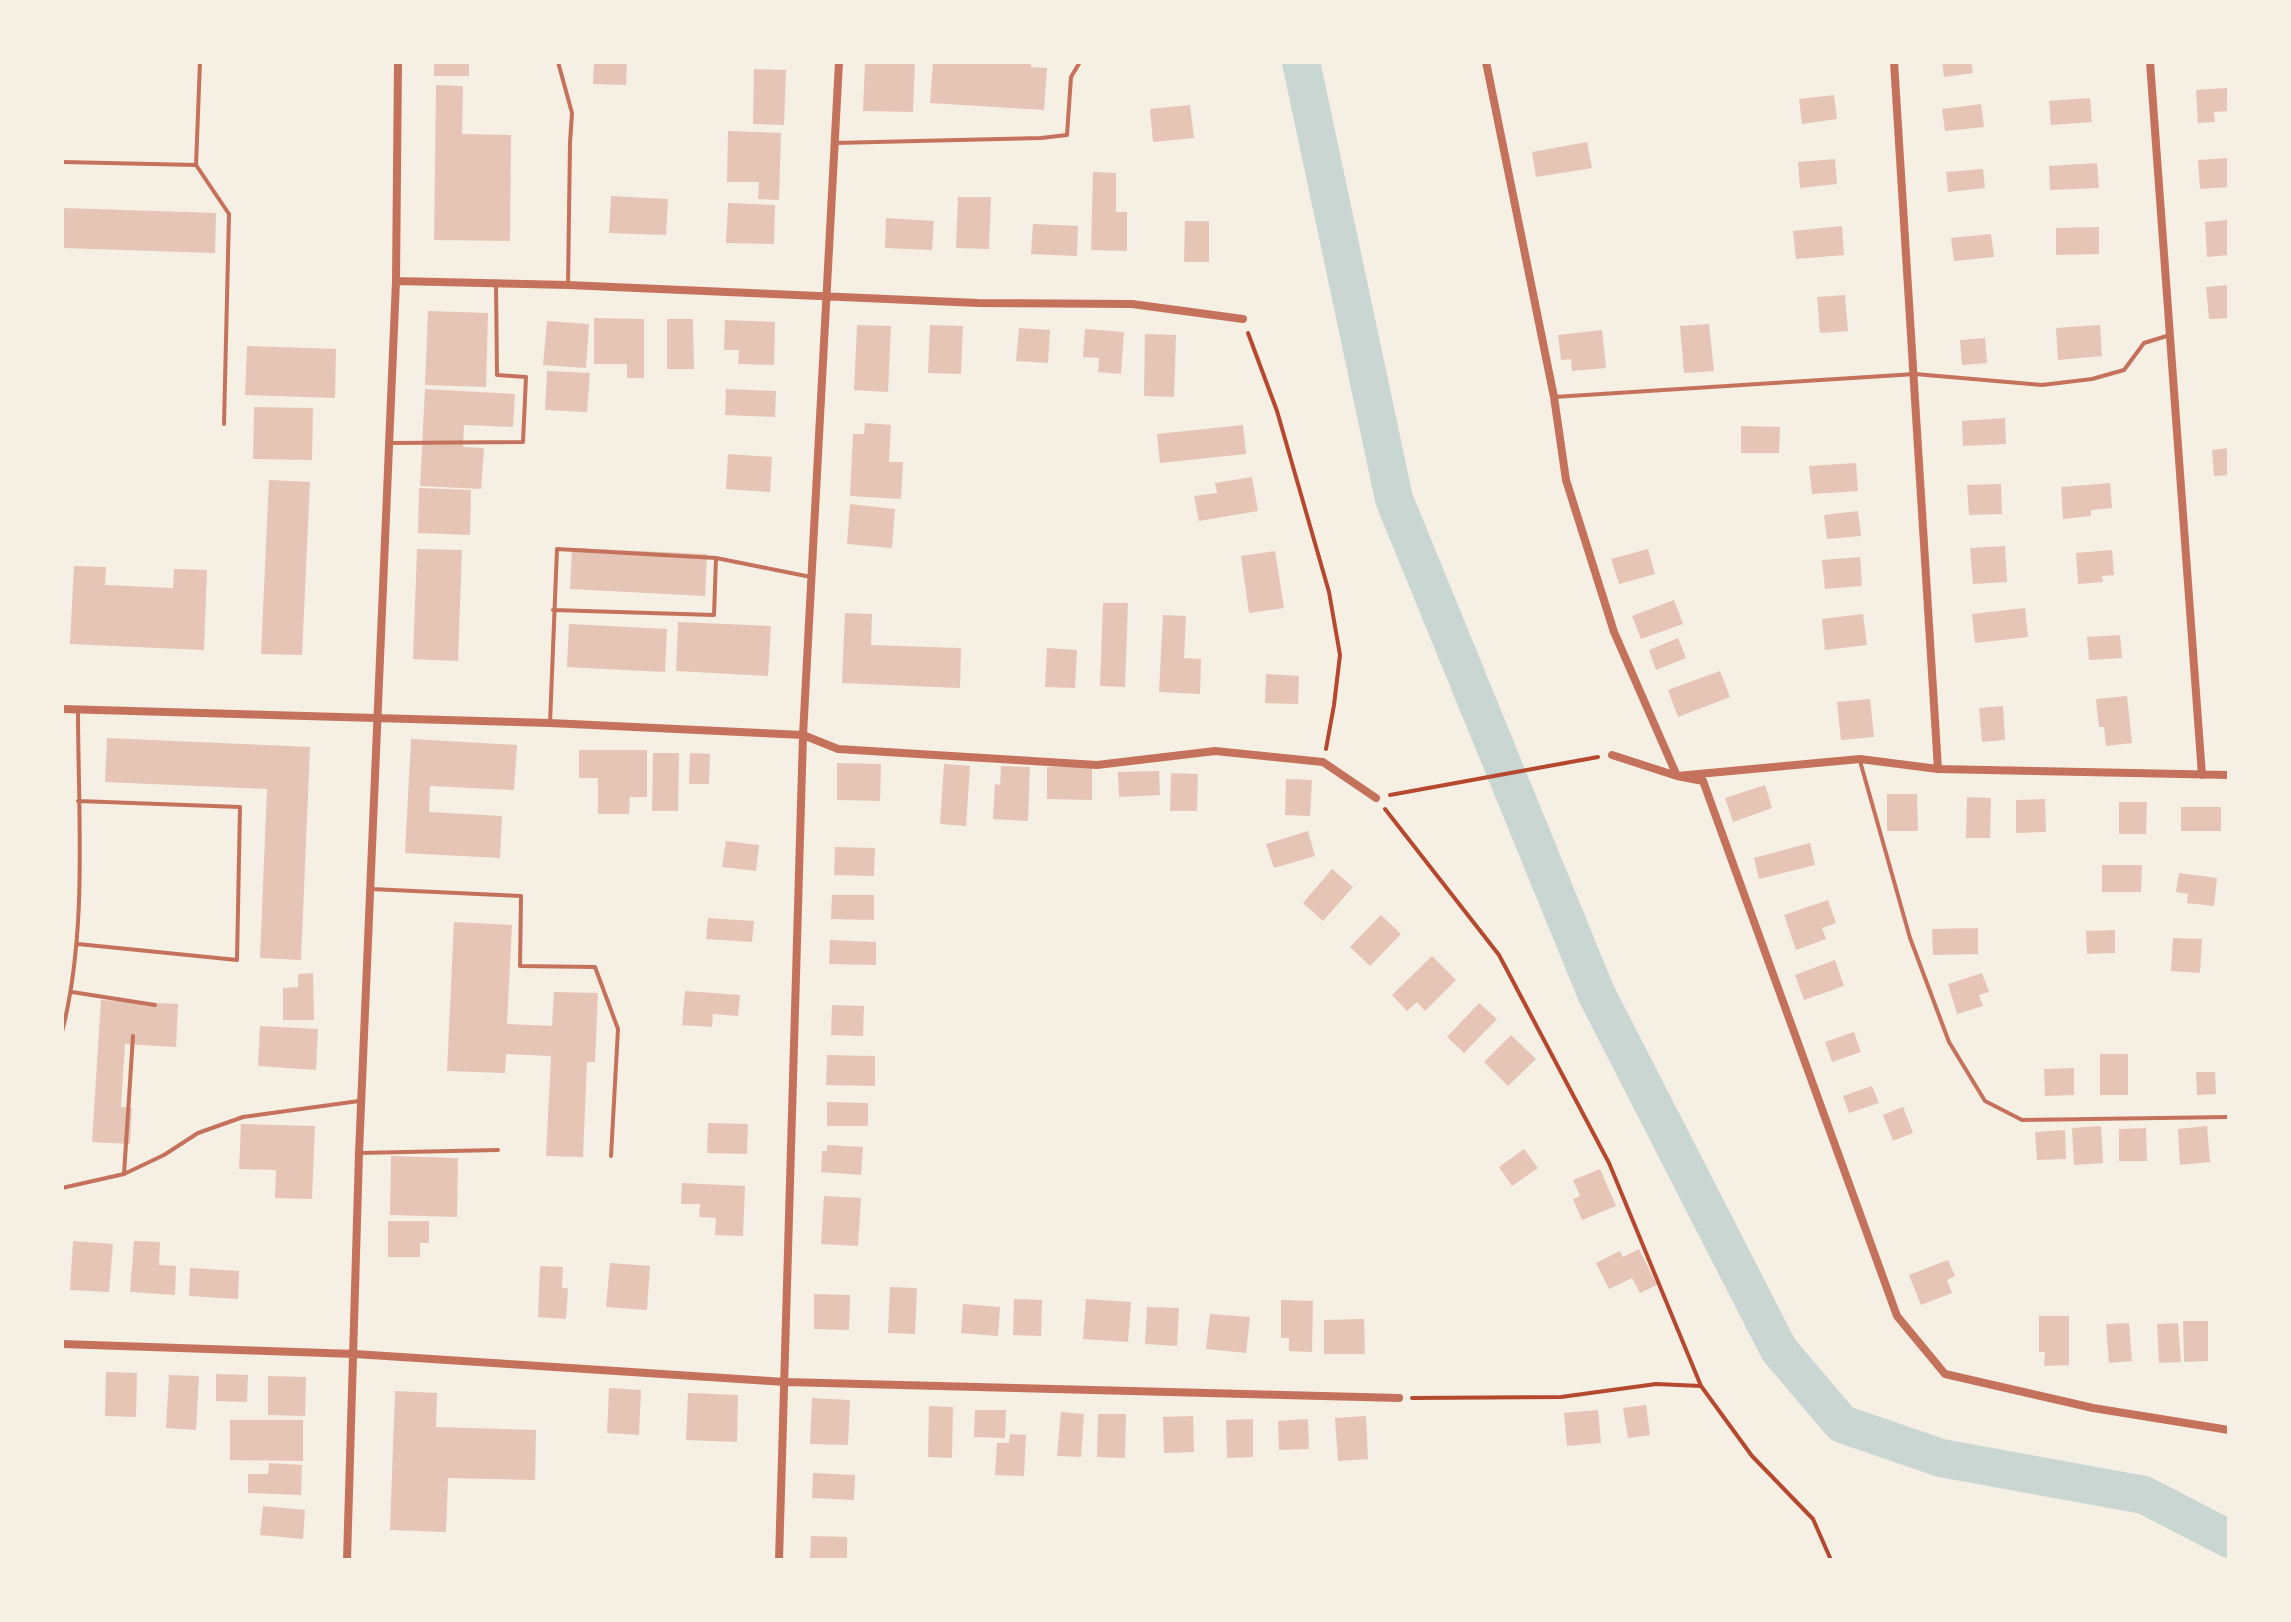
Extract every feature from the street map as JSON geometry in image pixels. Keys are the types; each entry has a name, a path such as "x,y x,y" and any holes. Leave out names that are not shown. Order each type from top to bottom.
{"street":[{"path":"347,1560 359,1153 396,281 398,62"},
{"path":"779,1560 803,735 814,577 825,296 839,62"},
{"path":"1486,62 1554,397 1566,480 1614,632 1677,776"},
{"path":"1894,62 1938,769"},
{"path":"2150,62 2202,775"},
{"path":"396,281 568,285 978,303 1132,304 1243,319"},
{"path":"62,709 550,723 803,735 838,749 1097,765 1215,751 1323,762 1376,798"},
{"path":"1612,755 1703,781 1897,1316 1945,1374 2093,1408 2229,1430"},
{"path":"1677,776 1860,759 1938,769 2229,775"},
{"path":"62,1344 355,1354 785,1382 1399,1398"}],"lane":[{"path":"200,62 196,165 229,214 224,424"},
{"path":"558,62 572,113 568,285"},
{"path":"835,143 1067,135 1071,77 1080,62"},
{"path":"62,162 196,165"},
{"path":"390,443 523,442 526,377 497,375 496,283"},
{"path":"1554,397 1915,374 2042,385 2092,379 2124,370 2144,343 2172,334"},
{"path":"550,723 557,549 716,558 814,577"},
{"path":"553,610 714,615 716,558"},
{"path":"62,1032 72,992 78,944 78,710"},
{"path":"1860,759 1910,938 1949,1042 1985,1101 2022,1120 2229,1117"},
{"path":"78,801 240,807 237,960 78,944"},
{"path":"371,889 521,896 520,966 595,967 618,1029 611,1156"},
{"path":"72,992 155,1005"},
{"path":"124,1174 133,1036"},
{"path":"62,1188 124,1174 164,1155 198,1133 243,1117 361,1101"},
{"path":"359,1153 498,1150"}],"path":[{"path":"1243,319 1277,411 1331,604 1340,655 1323,762"},
{"path":"1612,755 1376,798 1499,955 1609,1163 1701,1386 1752,1456 1813,1519 1831,1560"},
{"path":"1399,1398 1561,1397 1656,1384 1701,1386"}],"building":[{"path":"434,62 469,62 469,76 434,76"},
{"path":"594,62 627,62 626,85 593,84"},
{"path":"865,62 915,62 913,112 863,111"},
{"path":"933,62 1031,62 1031,67 1047,68 1044,110 930,103"},
{"path":"1942,62 1971,62 1973,73 1944,77"},
{"path":"754,69 786,70 784,125 753,124"},
{"path":"436,85 463,86 462,134 511,135 510,241 434,240"},
{"path":"2227,88 2229,111 2214,112 2215,122 2198,123 2196,90"},
{"path":"1834,95 1837,119 1802,124 1799,99"},
{"path":"2090,98 2092,122 2051,125 2049,101"},
{"path":"1981,104 1984,127 1945,131 1942,109"},
{"path":"1190,105 1194,138 1153,142 1150,109"},
{"path":"728,131 781,133 779,200 758,199 759,182 727,182"},
{"path":"1587,142 1592,168 1536,177 1532,152"},
{"path":"2229,158 2229,187 2200,189 2198,160"},
{"path":"1835,159 1837,184 1800,188 1798,162"},
{"path":"2097,163 2099,188 2050,190 2049,166"},
{"path":"1983,169 1985,188 1948,192 1946,172"},
{"path":"1093,172 1116,173 1116,212 1127,212 1127,251 1091,250"},
{"path":"611,196 668,199 666,235 609,233"},
{"path":"958,197 991,197 989,249 956,248"},
{"path":"728,203 775,205 774,244 726,243"},
{"path":"62,208 216,213 215,253 62,248"},
{"path":"886,218 934,221 932,250 885,248"},
{"path":"2229,220 2229,255 2207,257 2205,222"},
{"path":"1185,221 1209,221 1209,262 1184,262"},
{"path":"1033,224 1078,226 1077,256 1031,254"},
{"path":"1842,226 1844,255 1796,259 1793,231"},
{"path":"2099,227 2099,254 2056,255 2056,228"},
{"path":"1991,234 1994,257 1954,261 1951,238"},
{"path":"2229,285 2229,318 2209,319 2206,287"},
{"path":"1845,295 1848,331 1820,333 1817,297"},
{"path":"428,311 488,313 486,387 425,385"},
{"path":"594,318 644,319 644,378 627,378 627,364 594,364"},
{"path":"667,319 693,319 694,369 667,369"},
{"path":"725,320 775,322 774,365 738,364 739,350 724,350"},
{"path":"547,321 589,324 586,368 543,365"},
{"path":"1709,324 1714,371 1684,373 1680,326"},
{"path":"857,325 891,326 888,392 854,390"},
{"path":"930,325 963,326 961,374 928,373"},
{"path":"2100,325 2102,356 2058,360 2056,328"},
{"path":"1019,328 1050,330 1048,363 1016,361"},
{"path":"1085,329 1124,332 1121,374 1098,372 1099,358 1083,357"},
{"path":"1602,330 1606,368 1572,371 1571,359 1561,360 1558,335"},
{"path":"1145,334 1176,335 1174,397 1144,396"},
{"path":"1985,338 1987,363 1962,365 1960,340"},
{"path":"247,346 336,349 335,398 245,395"},
{"path":"547,371 590,373 587,412 545,410"},
{"path":"425,389 515,394 513,427 464,425 463,447 484,448 481,489 420,486"},
{"path":"726,389 776,391 775,417 725,415"},
{"path":"254,407 313,408 312,460 253,459"},
{"path":"2005,418 2006,444 1963,446 1962,421"},
{"path":"865,423 891,425 889,462 903,462 901,499 850,496 853,434 864,434"},
{"path":"1243,425 1246,454 1160,463 1157,434"},
{"path":"1741,426 1780,427 1779,453 1741,453"},
{"path":"2229,448 2229,475 2214,476 2212,450"},
{"path":"728,454 772,457 770,492 726,489"},
{"path":"1856,463 1858,491 1812,494 1809,466"},
{"path":"1252,477 1258,511 1199,521 1194,496 1217,493 1215,483"},
{"path":"269,480 310,482 302,655 261,654"},
{"path":"2110,483 2112,508 2091,510 2091,516 2063,519 2061,487"},
{"path":"2001,484 2002,514 1969,515 1967,485"},
{"path":"419,488 471,490 470,535 418,533"},
{"path":"850,504 895,509 892,548 847,544"},
{"path":"1858,511 1861,536 1827,539 1824,515"},
{"path":"2005,546 2007,582 1973,584 1970,548"},
{"path":"572,548 707,554 705,596 570,589"},
{"path":"417,549 462,550 458,661 413,659"},
{"path":"1648,549 1655,574 1619,584 1611,559"},
{"path":"2112,550 2114,575 2102,576 2103,582 2078,584 2076,553"},
{"path":"1275,551 1284,608 1249,613 1241,556"},
{"path":"1860,557 1862,586 1825,589 1822,560"},
{"path":"74,566 106,567 105,585 173,588 174,569 207,570 204,650 70,644"},
{"path":"1674,600 1683,624 1641,639 1632,616"},
{"path":"1103,603 1128,603 1125,687 1100,686"},
{"path":"2025,608 2028,637 1975,643 1972,614"},
{"path":"845,613 872,614 871,645 961,648 960,688 842,683"},
{"path":"1863,614 1867,645 1825,650 1822,619"},
{"path":"1163,615 1186,616 1184,658 1201,659 1200,694 1159,692"},
{"path":"678,622 771,626 768,676 676,671"},
{"path":"569,624 667,629 665,672 567,667"},
{"path":"2120,635 2122,658 2089,660 2087,637"},
{"path":"1678,638 1686,658 1656,670 1649,650"},
{"path":"1047,648 1077,650 1075,688 1045,687"},
{"path":"1720,671 1730,697 1678,717 1668,690"},
{"path":"1266,674 1299,676 1298,704 1265,703"},
{"path":"2127,696 2132,743 2106,746 2104,727 2099,727 2096,699"},
{"path":"1870,699 1874,737 1841,740 1837,702"},
{"path":"2003,706 2005,740 1982,742 1979,708"},
{"path":"107,738 310,747 301,960 260,958 267,789 105,782"},
{"path":"411,739 517,745 514,790 430,786 429,812 502,816 500,858 405,853"},
{"path":"579,750 647,750 647,797 630,797 629,814 598,814 598,778 579,778"},
{"path":"653,753 679,753 678,811 652,811"},
{"path":"690,753 710,754 709,784 689,784"},
{"path":"837,763 881,764 880,801 837,800"},
{"path":"944,764 970,766 966,826 940,824"},
{"path":"1001,766 1030,767 1028,821 993,819 995,784 1000,785"},
{"path":"1047,767 1092,767 1092,800 1047,799"},
{"path":"1159,771 1160,795 1119,797 1118,772"},
{"path":"1171,773 1198,774 1197,811 1170,811"},
{"path":"1286,779 1312,780 1310,816 1285,815"},
{"path":"1765,785 1772,808 1733,822 1725,798"},
{"path":"1887,794 1917,794 1918,831 1887,831"},
{"path":"1967,797 1991,798 1990,838 1966,838"},
{"path":"2045,799 2046,832 2016,833 2016,800"},
{"path":"2119,802 2147,802 2146,834 2119,834"},
{"path":"2181,807 2221,807 2221,831 2181,831"},
{"path":"1308,831 1315,856 1274,868 1266,844"},
{"path":"726,841 759,845 756,871 722,867"},
{"path":"1810,843 1815,865 1759,879 1754,858"},
{"path":"835,847 875,848 874,876 834,875"},
{"path":"2102,865 2142,865 2141,892 2102,892"},
{"path":"1332,869 1353,887 1323,921 1303,903"},
{"path":"2179,873 2217,878 2214,906 2187,903 2188,894 2176,892"},
{"path":"832,895 874,895 874,920 831,919"},
{"path":"1828,900 1836,923 1822,928 1826,939 1796,950 1784,915"},
{"path":"1381,915 1401,934 1370,966 1350,947"},
{"path":"708,918 754,921 752,942 706,939"},
{"path":"454,922 512,925 507,1024 552,1026 554,992 598,993 595,1062 587,1062 583,1157 546,1156 551,1056 506,1054 505,1073 447,1071"},
{"path":"1978,928 1978,954 1933,955 1932,929"},
{"path":"2115,930 2115,953 2087,954 2086,931"},
{"path":"2173,938 2202,939 2200,973 2171,971"},
{"path":"830,940 876,942 876,965 829,964"},
{"path":"1432,956 1456,980 1425,1011 1417,1002 1407,1011 1392,995"},
{"path":"1835,960 1844,986 1804,1000 1795,975"},
{"path":"313,973 314,1020 283,1020 283,988 298,987 298,974"},
{"path":"1982,973 1989,992 1979,995 1983,1006 1957,1014 1948,984"},
{"path":"685,991 740,995 738,1016 713,1014 712,1027 682,1025"},
{"path":"101,1000 178,1004 176,1047 125,1044 121,1107 132,1108 130,1144 92,1142"},
{"path":"1479,1003 1497,1019 1464,1053 1447,1037"},
{"path":"832,1005 864,1006 863,1036 831,1035"},
{"path":"260,1026 318,1029 316,1070 258,1066"},
{"path":"1854,1032 1861,1052 1832,1062 1825,1042"},
{"path":"1511,1035 1536,1059 1508,1086 1484,1062"},
{"path":"2100,1054 2128,1054 2128,1095 2100,1095"},
{"path":"827,1055 875,1056 875,1086 826,1085"},
{"path":"2074,1068 2074,1095 2045,1096 2044,1069"},
{"path":"2196,1072 2215,1072 2216,1094 2197,1095"},
{"path":"1872,1086 1879,1103 1849,1113 1843,1096"},
{"path":"827,1102 868,1103 868,1126 827,1126"},
{"path":"1903,1107 1913,1133 1893,1141 1883,1115"},
{"path":"708,1123 748,1124 747,1154 707,1153"},
{"path":"241,1124 315,1126 312,1199 275,1198 276,1170 239,1169"},
{"path":"2101,1126 2103,1163 2074,1165 2072,1128"},
{"path":"2207,1126 2210,1162 2180,1165 2178,1129"},
{"path":"2146,1128 2147,1161 2119,1161 2119,1129"},
{"path":"2065,1130 2066,1159 2037,1160 2035,1132"},
{"path":"827,1145 863,1147 861,1175 821,1172 822,1151 827,1151"},
{"path":"1524,1149 1538,1168 1512,1186 1499,1167"},
{"path":"391,1156 458,1158 457,1217 390,1215"},
{"path":"1600,1169 1616,1206 1582,1220 1573,1199 1580,1196 1573,1180"},
{"path":"682,1183 745,1186 743,1236 715,1235 716,1218 699,1217 700,1204 681,1204"},
{"path":"824,1196 861,1198 858,1246 821,1244"},
{"path":"388,1221 429,1221 429,1243 420,1243 420,1257 388,1257"},
{"path":"73,1241 113,1244 109,1292 70,1290"},
{"path":"134,1241 160,1242 159,1265 176,1266 175,1295 130,1292"},
{"path":"1639,1249 1657,1285 1640,1293 1632,1278 1609,1289 1596,1263 1620,1251 1623,1257"},
{"path":"1948,1260 1955,1276 1947,1280 1952,1293 1921,1305 1909,1275"},
{"path":"610,1263 650,1266 647,1310 606,1307"},
{"path":"540,1266 563,1267 562,1288 568,1288 566,1319 538,1317"},
{"path":"190,1268 239,1271 238,1299 189,1296"},
{"path":"890,1287 917,1288 915,1334 888,1333"},
{"path":"814,1294 850,1295 849,1330 814,1329"},
{"path":"1014,1299 1042,1300 1041,1336 1013,1335"},
{"path":"1086,1299 1131,1302 1128,1342 1083,1339"},
{"path":"1281,1300 1313,1301 1312,1352 1289,1351 1289,1338 1281,1338"},
{"path":"963,1304 1000,1307 998,1336 961,1333"},
{"path":"1147,1307 1179,1308 1177,1346 1145,1344"},
{"path":"1210,1314 1250,1317 1246,1353 1206,1349"},
{"path":"2039,1316 2069,1316 2069,1365 2044,1366 2045,1352 2039,1352"},
{"path":"1364,1319 1365,1354 1324,1354 1324,1320"},
{"path":"2183,1321 2208,1321 2208,1361 2184,1362"},
{"path":"2129,1323 2132,1361 2109,1363 2106,1324"},
{"path":"2178,1323 2181,1362 2159,1363 2157,1324"},
{"path":"106,1372 137,1373 136,1417 105,1416"},
{"path":"216,1374 248,1375 247,1402 216,1401"},
{"path":"169,1375 199,1376 196,1430 166,1428"},
{"path":"268,1376 306,1377 305,1416 268,1415"},
{"path":"609,1388 641,1390 639,1435 607,1433"},
{"path":"395,1391 437,1393 436,1427 536,1430 535,1480 448,1478 446,1532 390,1530"},
{"path":"688,1393 738,1395 737,1442 686,1440"},
{"path":"812,1398 850,1400 848,1445 810,1444"},
{"path":"1646,1405 1650,1435 1628,1438 1623,1408"},
{"path":"929,1406 953,1407 952,1458 928,1457"},
{"path":"975,1410 1006,1410 1005,1438 974,1437"},
{"path":"1598,1410 1601,1443 1567,1446 1564,1413"},
{"path":"1061,1412 1084,1414 1081,1457 1057,1456"},
{"path":"1098,1414 1126,1414 1125,1458 1097,1457"},
{"path":"1193,1416 1194,1452 1164,1453 1163,1417"},
{"path":"1366,1416 1368,1459 1338,1461 1335,1418"},
{"path":"1253,1419 1253,1457 1227,1458 1226,1420"},
{"path":"1308,1419 1309,1449 1279,1450 1278,1421"},
{"path":"230,1420 303,1420 303,1461 230,1460"},
{"path":"1010,1434 1026,1435 1024,1476 995,1475 997,1443 1009,1443"},
{"path":"269,1463 302,1465 301,1495 248,1493 248,1474 268,1474"},
{"path":"813,1473 855,1475 854,1500 812,1498"},
{"path":"263,1506 305,1510 303,1539 260,1535"},
{"path":"811,1536 847,1537 847,1560 810,1560"}],"waterway":[{"path":"1301,62 1394,499 1596,993 1779,1350 1842,1424 1941,1458 2144,1495 2229,1539"}]}
